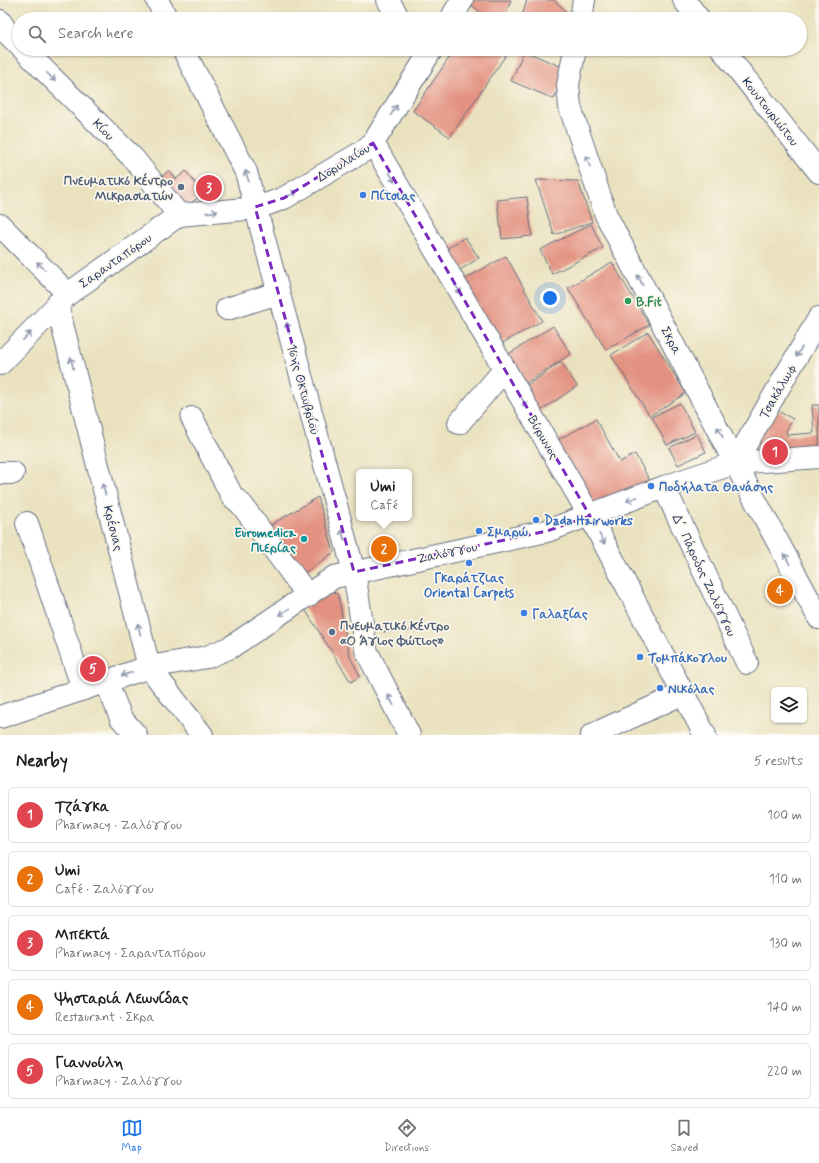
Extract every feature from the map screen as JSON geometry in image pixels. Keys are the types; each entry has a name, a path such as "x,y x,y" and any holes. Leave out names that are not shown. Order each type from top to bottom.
{"street":[{"path":"157,0 163,12"},
{"path":"388,0 394,12"},
{"path":"454,12 462,0"},
{"path":"582,12 584,0"},
{"path":"684,0 693,12"},
{"path":"0,21 12,38"},
{"name":"Κίου","path":"30,56 133,158 179,215"},
{"name":"16ης Οκτωβρίου","path":"187,56 239,156 248,180 354,572 366,650 407,734"},
{"name":"Δορυλαίου","path":"255,207 284,198 373,143 428,56"},
{"name":"Σκρα","path":"574,56 568,85 570,107 606,215 745,462 819,618"},
{"name":"Κουντουριώτου","path":"728,56 819,172"},
{"name":"Βύρωνος","path":"373,143 590,516 705,735"},
{"name":"Σαρανταπόρου","path":"0,364 63,299 179,215 255,207"},
{"path":"0,225 63,299"},
{"path":"227,309 278,293"},
{"name":"Κρέσνας","path":"63,299 149,667 202,735"},
{"name":"Τσακάλωφ","path":"745,462 754,430 819,318"},
{"path":"459,423 505,369"},
{"path":"192,418 232,496 242,505 308,596"},
{"name":"Ζαλόγγου","path":"0,717 149,667 207,657 231,647 334,577 547,531 590,516 664,486 745,462 819,457"},
{"name":"Δ΄ Πάροδος Ζαλόγγου","path":"664,486 747,663"},
{"path":"27,523 83,689"},
{"path":"106,681 122,718 136,735"},
{"path":"592,735 684,693"}],"path":[{"path":"363,631 438,630"}],"highlighted area":[{"path":"373,143 590,516 547,531 354,572 255,207 284,198"}],"building":[{"path":"469,0 511,0 507,12 481,12 467,2"},
{"path":"527,0 554,0 567,12 523,12"},
{"path":"450,56 505,56 450,137 413,111"},
{"path":"522,56 536,56 567,69 554,99 511,81"},
{"name":"Πνευματικό Κέντρο Μικρασιατών","path":"169,170 176,179 186,171 203,194 181,210 157,181"},
{"path":"536,180 578,181 592,222 554,235"},
{"path":"527,197 532,236 502,239 497,200"},
{"path":"591,224 603,248 552,274 540,250"},
{"path":"465,237 479,258 455,273 442,252"},
{"path":"506,256 542,321 499,345 463,280"},
{"path":"612,262 649,325 606,350 568,288"},
{"path":"553,326 571,354 523,385 504,357"},
{"path":"648,332 686,393 650,416 611,355"},
{"path":"561,362 577,386 539,412 523,388"},
{"path":"680,403 695,432 667,445 652,417"},
{"path":"812,405 819,405 819,453 760,459 755,445 774,409 793,419 786,431 787,435 814,433"},
{"path":"596,419 620,462 635,454 650,481 593,512 554,442"},
{"path":"697,434 706,452 678,465 669,448"},
{"name":"Euromedica Πιερίας","path":"318,497 334,552 303,574 269,526"},
{"name":"Πνευματικό Κέντρο «Ο Άγιος Φώτιος»","path":"327,592 334,592 338,595 350,657 360,676 351,682 304,608"}],"place":[{"name":"Πνευματικό Κέντρο Μικρασιατών","path":"181,187"},
{"name":"Μπεκτά","path":"209,188"},
{"name":"Πίτσιας","path":"363,195"},
{"name":"B.Fit","path":"628,301"},
{"name":"Τζάγκα","path":"775,452"},
{"name":"Ποδήλατα Θανάσης","path":"651,486"},
{"name":"Dada Hairworks","path":"536,520"},
{"name":"Σμαρώ","path":"479,531"},
{"name":"Euromedica Πιερίας","path":"304,539"},
{"name":"Umi","path":"384,549"},
{"name":"Γκαράτζιας Oriental Carpets","path":"469,563"},
{"name":"Ψησταριά Λεωνίδας","path":"780,591"},
{"name":"Γαλαξίας","path":"524,613"},
{"name":"Πνευματικό Κέντρο «Ο Άγιος Φώτιος»","path":"332,632"},
{"name":"Τομπάκογλου","path":"640,657"},
{"name":"Γιαννούλη","path":"93,669"},
{"name":"Νικόλας","path":"660,688"}]}
